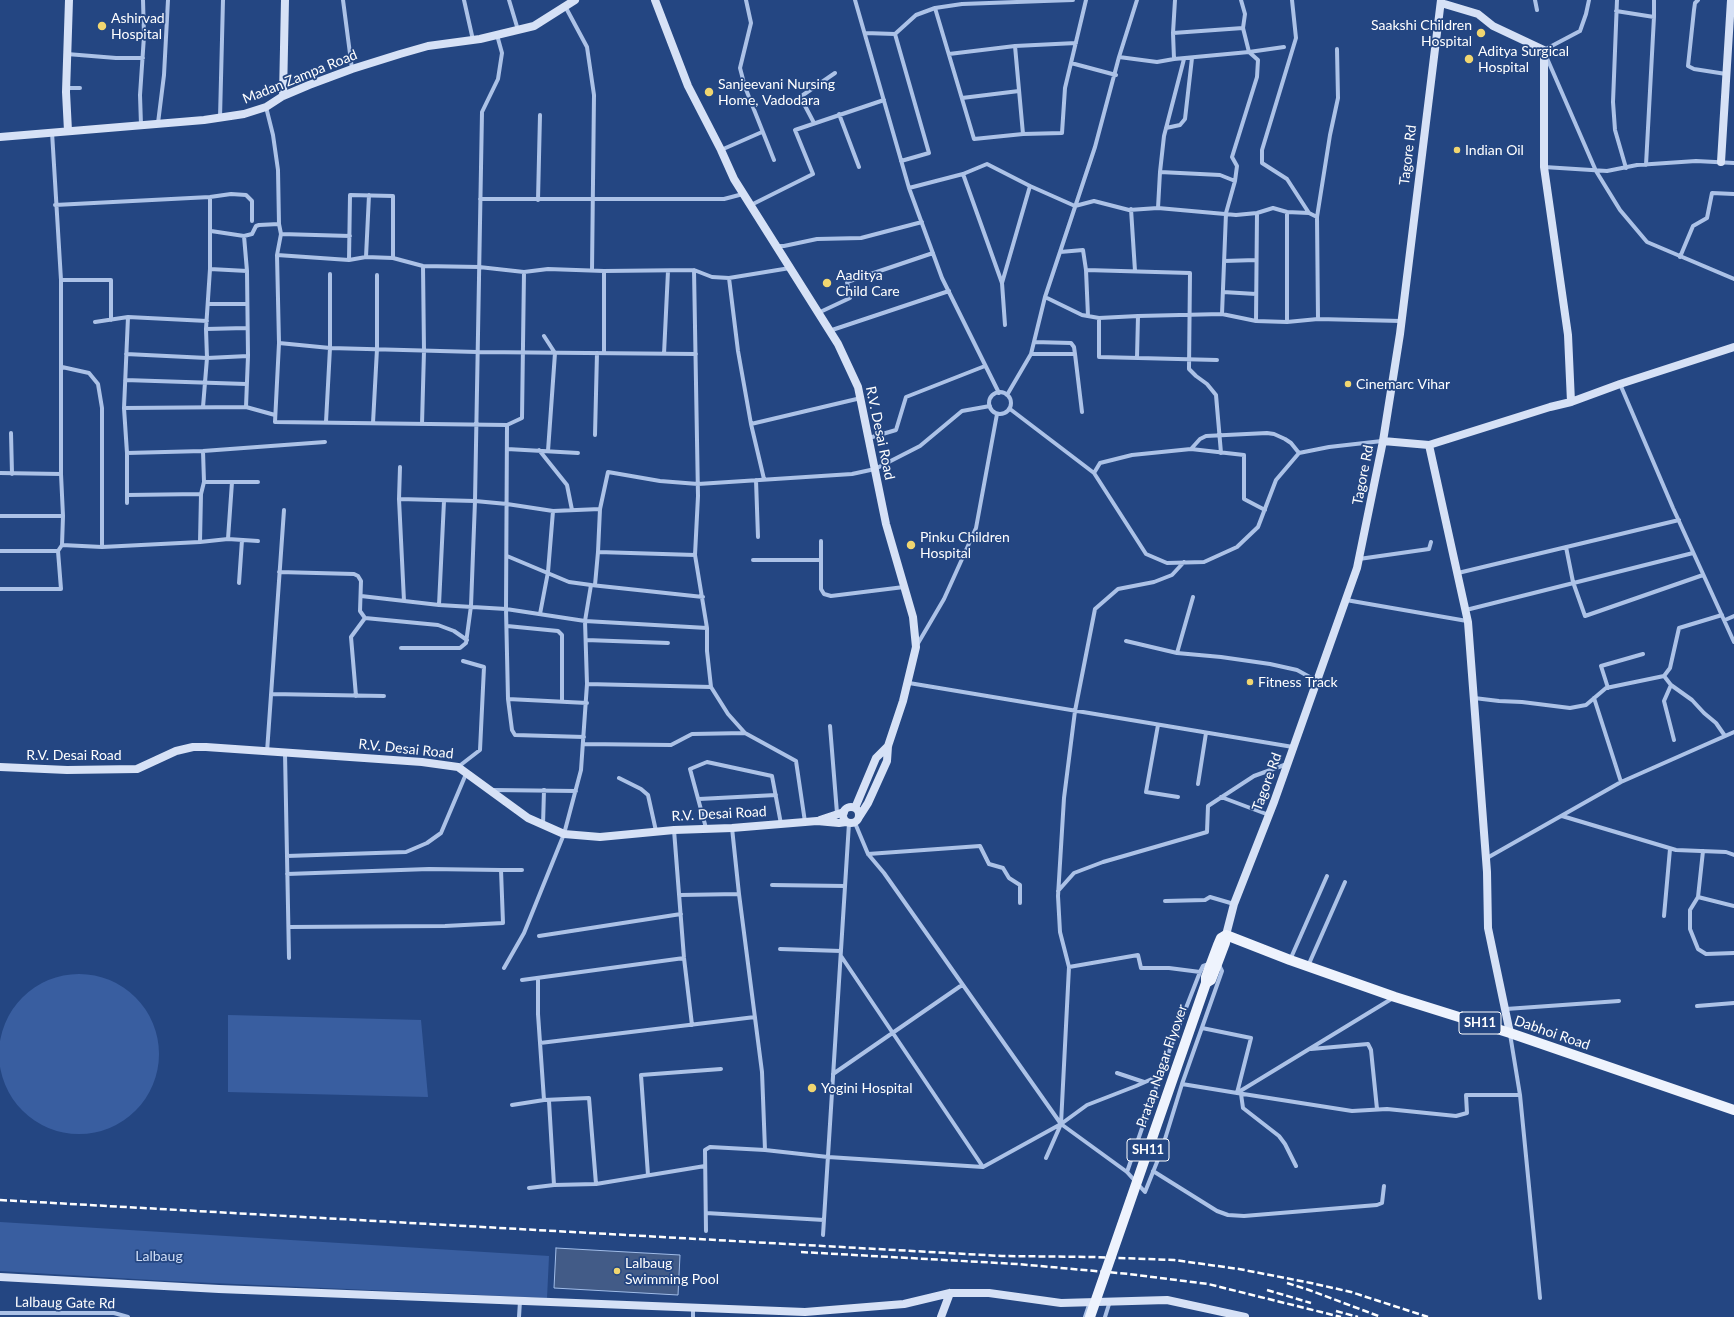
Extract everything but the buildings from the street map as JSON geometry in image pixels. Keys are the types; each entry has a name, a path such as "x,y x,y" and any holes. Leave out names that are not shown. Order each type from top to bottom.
{"main road":[{"name":"Dabhoi Road","path":"1226,935 1290,960 1395,997 1510,1033 1733,1107"},
{"name":"Pratap Nagar Flyover","path":"1090,1317 1206,983 1206,977 1221,938 1226,935"}],"street":[{"path":"68,131 66,88 69,0"},
{"path":"140,125 140,95 143,58 143,0"},
{"path":"158,124 164,75 168,0"},
{"path":"220,118 223,0"},
{"path":"282,96 285,0"},
{"path":"343,0 352,69"},
{"path":"464,0 473,40"},
{"path":"509,0 518,30"},
{"name":"Madan Zampa Road","path":"0,137 158,124 220,118 244,114 266,107 282,96 352,69 428,46 473,40 534,26 575,0"},
{"name":"R.V. Desai Road","path":"0,767 67,770 136,769 176,750 193,748 422,762 458,767 528,818 564,834 600,837 656,831 732,828 817,821 839,823 852,821 868,803 887,761 888,746 909,682 916,647 913,617 886,524 858,387 838,344 828,331 734,179 721,150 688,86 655,0"},
{"path":"746,0 751,23 740,68 745,87 774,160"},
{"path":"855,0 909,188 942,278 999,393"},
{"path":"865,34 895,34 916,15 935,8 962,4 1073,0"},
{"path":"935,8 974,139 1023,134 1062,133 1065,88 1086,0"},
{"path":"1008,395 1031,354 1045,297 1095,146 1116,76 1119,57 1136,0"},
{"path":"1174,59 1173,33 1175,0"},
{"path":"1222,314 1226,213 1238,166 1232,157 1257,77 1258,60 1249,52 1243,28 1245,14 1241,0"},
{"path":"1292,0 1296,38 1261,156 1262,163 1287,179 1309,213"},
{"path":"1535,0 1537,10"},
{"path":"1544,50 1580,31 1589,0"},
{"path":"1617,0 1613,102 1615,130 1626,168"},
{"path":"1646,165 1654,0"},
{"path":"1698,0 1695,3 1688,66 1694,69 1727,74"},
{"path":"1721,162 1727,74 1731,51 1731,0"},
{"path":"1441,2 1478,14 1493,26 1544,50 1596,171 1620,210 1648,242 1734,279"},
{"name":"Tagore Rd","path":"1226,935 1234,904 1294,747 1359,559 1383,441 1401,321 1441,2"},
{"path":"565,6 587,47 594,95 592,270"},
{"path":"1616,11 1654,17"},
{"path":"1173,33 1243,28"},
{"path":"895,34 930,153 901,161"},
{"path":"401,648 460,648 464,646 467,640 471,606 475,501 482,112 498,79 502,54 497,35"},
{"path":"949,54 1015,46 1076,43"},
{"path":"1015,46 1023,134"},
{"path":"1119,57 1157,62 1284,47"},
{"path":"1318,319 1317,217 1330,134 1338,98 1337,48"},
{"path":"1544,50 1544,167 1568,335 1571,402"},
{"path":"67,54 116,58 143,58"},
{"path":"1166,128 1180,125 1185,119 1192,58"},
{"path":"1158,208 1160,172 1166,128 1184,59"},
{"path":"1070,63 1116,76"},
{"path":"814,123 804,102 803,95 835,73"},
{"path":"66,88 80,88"},
{"path":"962,98 1019,91"},
{"path":"750,206 813,174 795,130 884,100"},
{"path":"266,107 273,135 278,170 279,224 281,234 278,255 279,343 275,422 507,425 522,418 524,272"},
{"path":"839,114 859,167"},
{"path":"538,200 540,115"},
{"path":"0,589 61,589 58,551 62,545 61,280 52,132"},
{"path":"721,150 762,132"},
{"path":"1544,167 1607,171 1646,165 1696,161 1734,163"},
{"path":"909,188 963,174 987,164 1030,186 1075,206 1094,202 1131,209 1158,208 1236,215 1257,213 1273,208 1287,212 1309,213 1317,217"},
{"path":"1160,172 1220,175 1234,181"},
{"path":"963,174 1002,283 1005,325"},
{"path":"1002,283 1030,186"},
{"path":"1680,257 1693,226 1707,218 1712,193 1734,194"},
{"path":"56,205 210,197 231,194 246,195 252,202 252,221"},
{"path":"480,200 724,199 743,194"},
{"path":"350,260 350,195 393,196 393,258"},
{"path":"366,257 369,195"},
{"path":"203,407 207,358 206,329 209,304 211,231 210,197"},
{"path":"1131,209 1135,271"},
{"path":"1287,212 1287,322"},
{"path":"1256,321 1257,213"},
{"path":"776,246 784,246 817,239 861,238 922,222"},
{"path":"211,231 244,236 252,234 256,226 279,224"},
{"path":"281,234 350,236"},
{"path":"244,236 247,271 246,328 248,356 246,407"},
{"path":"1060,252 1082,250 1086,270 1088,316"},
{"path":"818,313 850,298 847,282 933,253"},
{"path":"278,255 350,260 366,257 393,258 423,266 479,267 524,272 548,269 604,271 694,270 712,277 729,278 790,268"},
{"path":"1224,261 1256,260"},
{"path":"422,424 424,351 423,266"},
{"path":"210,269 247,271"},
{"path":"694,270 698,484 695,555 707,628 707,651 711,687 728,714 745,733 796,761 805,822"},
{"path":"1086,270 1190,273 1189,369 1207,384 1216,395 1222,453"},
{"path":"604,271 604,353"},
{"path":"664,354 668,271"},
{"path":"326,422 330,348 330,274"},
{"path":"373,423 377,349 377,275"},
{"path":"729,278 738,351 751,424 764,479"},
{"path":"61,280 111,280 111,320"},
{"path":"828,331 949,291"},
{"path":"1223,292 1256,294"},
{"path":"1045,297 1082,315 1099,318 1222,314 1256,321 1287,322 1318,319 1401,321"},
{"path":"209,304 247,304"},
{"path":"1137,358 1138,316"},
{"path":"95,322 128,318 207,321"},
{"path":"127,503 127,453 124,408 128,318"},
{"path":"1099,318 1099,357 1217,360"},
{"path":"206,329 246,328"},
{"path":"544,336 555,353 548,451"},
{"path":"1034,342 1071,343 1074,347 1082,412"},
{"path":"279,343 330,348 424,351 696,354"},
{"path":"1010,409 1094,473 1146,554 1167,563 1204,562 1237,547 1258,527 1276,480 1298,453 1329,447 1383,441 1429,445 1550,407 1571,402 1620,384 1734,347"},
{"path":"595,435 597,353"},
{"path":"126,354 207,358 248,356"},
{"path":"1031,354 1075,354"},
{"path":"868,438 896,430 906,397 985,366"},
{"path":"62,367 89,373 98,384 102,408 102,547"},
{"path":"125,380 246,384"},
{"path":"1620,384 1693,553 1734,642"},
{"path":"999,393 1008,395 1011,402 1010,409 1004,414 997,414 991,409 990,399 999,393"},
{"path":"751,424 860,398"},
{"path":"504,968 524,933 564,834 582,770 587,703 585,621 593,585 598,552 600,509 608,472 660,481 698,484 852,474 875,469 920,446 962,411 990,406"},
{"path":"124,408 246,407 276,415"},
{"path":"916,647 944,599 976,528 997,414"},
{"path":"507,425 508,556 506,626 508,699 512,730 515,735 584,737"},
{"path":"11,433 12,474"},
{"path":"1191,449 1200,438 1206,436 1274,434 1291,443 1298,453"},
{"path":"127,453 204,451 325,442"},
{"path":"1429,445 1468,622 1486,858 1488,928 1506,1009 1520,1095 1540,1298"},
{"path":"507,448 578,453"},
{"path":"1094,473 1100,463 1132,456 1191,449 1244,456 1244,499 1265,510"},
{"path":"539,450 567,485 572,510"},
{"path":"200,542 200,494 204,482 204,451"},
{"path":"400,466 399,499 404,601"},
{"path":"0,474 61,474"},
{"path":"756,480 758,537"},
{"path":"204,482 258,482"},
{"path":"228,539 232,482"},
{"path":"127,495 200,494"},
{"path":"399,499 475,501 553,511 600,509"},
{"path":"439,605 444,501"},
{"path":"267,752 284,510"},
{"path":"540,614 548,572 553,511"},
{"path":"0,516 62,516"},
{"path":"1458,573 1679,520"},
{"path":"62,545 102,547 200,542 228,539 258,541"},
{"path":"239,583 242,540"},
{"path":"821,542 821,589 824,594 827,595 904,587"},
{"path":"1359,559 1428,549 1431,542"},
{"path":"1566,547 1573,582 1585,616 1703,575"},
{"path":"0,551 58,551"},
{"path":"598,552 695,555"},
{"path":"1466,610 1693,553"},
{"path":"508,556 569,582 703,597"},
{"path":"753,560 821,560"},
{"path":"1046,1158 1060,1124 1069,967 1060,932 1058,891 1064,798 1075,710 1095,609 1118,589 1154,582 1172,575 1184,562"},
{"path":"279,572 354,574 358,576 361,581 360,611 365,618 438,625 454,631 467,640"},
{"path":"360,596 439,605 506,609 585,621 707,628"},
{"path":"1177,653 1193,596"},
{"path":"1346,600 1468,622"},
{"path":"1474,698 1570,708 1586,705 1608,688 1664,676 1670,668 1679,628 1722,615"},
{"path":"1724,620 1734,616"},
{"path":"356,696 351,637 353,632 365,618"},
{"path":"506,626 558,631 562,634 562,702"},
{"path":"586,640 668,643"},
{"path":"1126,641 1177,653 1270,664 1298,670 1317,681"},
{"path":"1608,688 1602,666 1643,654"},
{"path":"458,767 480,750 484,667 463,661"},
{"path":"1664,676 1671,685 1692,700 1704,713 1716,722 1725,736"},
{"path":"909,682 1294,747"},
{"path":"587,684 711,687"},
{"path":"1671,685 1664,701 1674,740"},
{"path":"271,694 384,696"},
{"path":"1594,698 1621,782"},
{"path":"508,699 587,703"},
{"path":"1158,725 1146,792 1178,798"},
{"path":"830,726 840,813 843,818 852,821 868,854 884,873 1060,1124 1127,1172 1145,1192 1222,971 1210,968 1141,968 1138,955 1069,967"},
{"path":"1198,784 1206,732"},
{"path":"1486,858 1621,782 1734,732"},
{"path":"584,744 671,745 692,734 745,733"},
{"name":"R.V. Desai Road","path":"817,821 840,813 847,808 855,808 876,758 888,746"},
{"path":"285,753 287,874 290,927 289,958"},
{"path":"706,828 690,769 707,762 772,776 781,824"},
{"path":"1058,891 1074,873 1103,862 1207,832 1208,806 1254,776 1287,764 1288,762"},
{"path":"287,856 406,852 421,846 441,833 467,773"},
{"path":"619,778 641,789 648,795 656,831"},
{"path":"489,790 576,790"},
{"path":"543,825 544,790"},
{"path":"699,799 776,796"},
{"path":"1221,797 1269,815"},
{"path":"823,1235 845,886 852,821 859,811 855,808"},
{"path":"1562,816 1676,850 1726,852 1734,855"},
{"path":"732,828 762,1072 765,1150"},
{"path":"674,830 684,958 692,1025"},
{"path":"868,854 980,846 989,864 1003,868 1009,878 1020,886 1020,903"},
{"path":"1664,916 1670,848"},
{"path":"1703,851 1698,897 1690,910 1690,929 1698,949 1706,954 1734,953"},
{"path":"287,874 429,869 522,870"},
{"path":"290,927 445,926 502,923 502,870"},
{"path":"1290,960 1327,876"},
{"path":"1308,966 1345,882"},
{"path":"772,885 845,886"},
{"path":"680,895 739,894"},
{"path":"1165,901 1205,900 1210,896 1234,904"},
{"path":"1698,897 1734,906"},
{"path":"539,936 681,914"},
{"path":"780,949 841,951"},
{"path":"841,956 983,1167"},
{"path":"522,980 684,958"},
{"path":"1127,1172 1161,1074 1210,968"},
{"path":"538,978 540,1043 554,1185"},
{"path":"833,1074 962,985"},
{"path":"1239,1093 1308,1049 1395,997"},
{"path":"1506,1009 1619,1001"},
{"path":"1697,1006 1734,1003"},
{"path":"540,1043 755,1017"},
{"path":"1202,1028 1251,1038 1239,1093 1243,1108 1279,1136 1285,1144 1296,1166"},
{"path":"1308,1049 1368,1044 1371,1050 1377,1109"},
{"path":"648,1175 641,1074 721,1069"},
{"path":"1117,1073 1144,1082"},
{"path":"706,1230 705,1150 710,1147 765,1150 828,1157 983,1167 1060,1124 1087,1105 1161,1074"},
{"path":"1182,1084 1352,1111 1387,1109 1456,1116 1467,1113 1466,1095 1520,1095"},
{"path":"512,1105 589,1098 596,1184"},
{"path":"529,1188 554,1185 596,1184 706,1166"},
{"path":"1153,1171 1217,1211 1228,1215 1244,1216 1377,1205 1382,1203 1384,1186"},
{"path":"706,1213 824,1220"},
{"path":"0,1273 206,1285 219,1289"},
{"path":"0,1278 219,1289 805,1312 904,1304 950,1294 989,1293 1060,1303 1167,1300 1245,1317"},
{"path":"941,1317 950,1294"},
{"path":"519,1317 520,1301"},
{"path":"1105,1317 1110,1301"},
{"path":"1085,1317 1090,1302"},
{"path":"693,1308 693,1317"},
{"name":"Lalbaug Gate Rd","path":"0,1313 114,1313 128,1317"}],"green space":[{"path":"79,974 109,980 129,992 141,1004 153,1024 159,1054 153,1084 141,1104 129,1116 109,1128 79,1134 49,1128 29,1116 17,1104 5,1084 -1,1054 5,1024 17,1004 29,992 49,980"},
{"path":"228,1015 421,1020 428,1097 228,1092"},
{"name":"Lalbaug","path":"0,1222 549,1256 547,1298 169,1281 0,1271"}],"shaded area":[{"name":"Lalbaug Swimming Pool","path":"556,1248 680,1255 678,1295 554,1288"}],"railway":[{"path":"0,1200 1002,1256 1174,1260 1239,1269 1311,1283 1351,1292 1428,1317"},
{"path":"801,1252 1017,1264 1129,1274 1208,1284 1341,1317"},
{"path":"1287,1283 1381,1317"},
{"path":"1267,1290 1311,1303"},
{"path":"1336,1311 1358,1317"}],"place":[{"name":"Ashirvad Hospital","path":"102,26"},
{"name":"Saakshi Children Hospital","path":"1481,33"},
{"name":"Aditya Surgical Hospital","path":"1469,59"},
{"name":"Sanjeevani Nursing Home, Vadodara","path":"709,92"},
{"name":"Indian Oil","path":"1457,150"},
{"name":"Aaditya Child Care","path":"827,283"},
{"name":"Cinemarc Vihar","path":"1348,384"},
{"name":"Pinku Children Hospital","path":"911,545"},
{"name":"Fitness Track","path":"1250,682"},
{"name":"Yogini Hospital","path":"812,1088"},
{"name":"Lalbaug Swimming Pool","path":"617,1271"}]}
